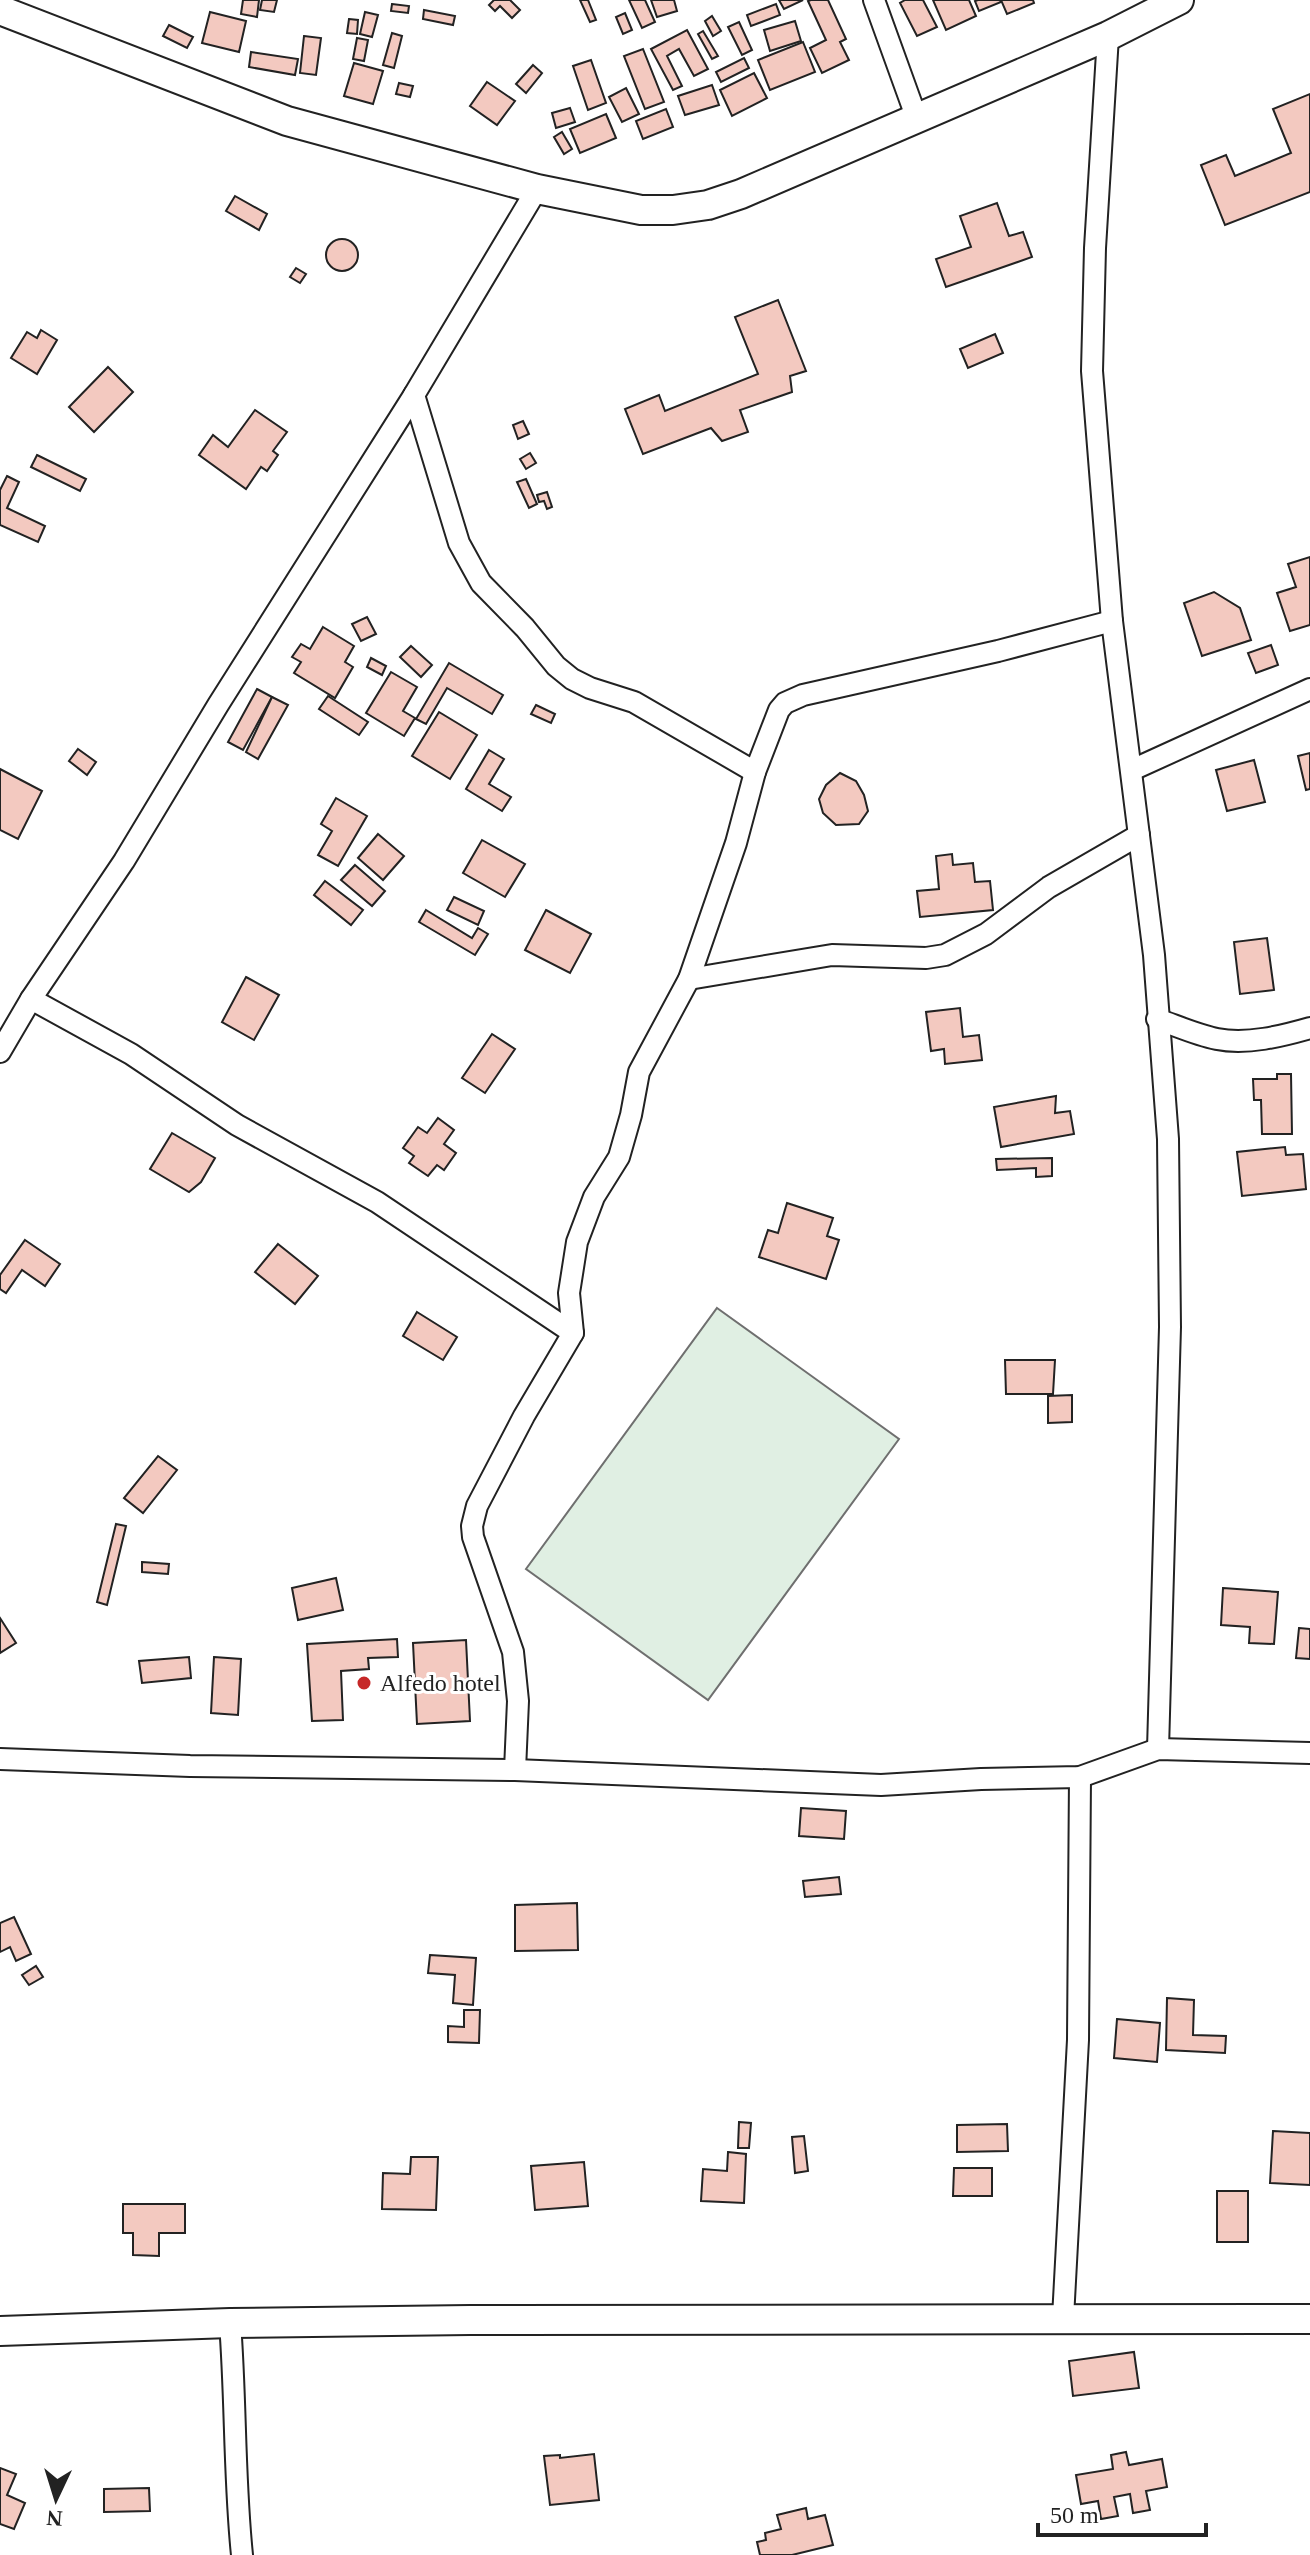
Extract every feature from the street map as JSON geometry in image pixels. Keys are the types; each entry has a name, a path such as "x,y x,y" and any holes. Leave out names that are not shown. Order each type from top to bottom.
{"street":[{"path":"874,0 917,119"},
{"path":"0,10 287,121 537,189 641,210 673,210 708,205 741,194 1108,36 1179,0"},
{"path":"1108,36 1095,248 1092,371 1112,621 1154,955 1168,1139 1170,1327 1158,1749"},
{"path":"0,1052 31,999 124,861 218,705 414,395 537,189"},
{"path":"414,395 459,543 481,583 525,628 556,666 590,688 634,702 755,772"},
{"path":"515,1770 518,1701 513,1652 473,1537 472,1526 477,1506 524,1416 573,1333 569,1293 577,1242 594,1197 619,1157 639,1072 689,979 736,843 755,772 773,722 785,703 793,699 1112,621"},
{"path":"1132,770 1310,689"},
{"path":"689,979 832,955 926,958 945,955 986,934 1049,887 1139,835"},
{"path":"31,999 131,1054 237,1125 377,1202 573,1333"},
{"path":"1157,1019 1216,1039 1235,1041 1310,1028"},
{"path":"0,1759 190,1766 515,1770 881,1785 1080,1777 1158,1749 1310,1753"},
{"path":"1063,2318 1078,2040 1080,1777"},
{"path":"0,2331 230,2323 1310,2319"},
{"path":"230,2323 235,2397 236,2495 242,2555"}],"green space":[{"path":"717,1308 899,1439 708,1700 526,1569"}],"building":[{"path":"243,0 259,0 257,17 241,14"},
{"path":"262,0 277,0 274,12 260,10"},
{"path":"494,0 510,0 520,10 512,18 500,6 495,11 489,5"},
{"path":"580,0 588,0 596,20 590,22"},
{"path":"629,0 645,0 655,22 642,28"},
{"path":"651,0 674,0 677,11 657,17"},
{"path":"779,0 803,0 784,9"},
{"path":"828,0 846,39 840,42 849,60 822,73 810,48 826,40 808,1"},
{"path":"923,0 937,27 917,36 900,3"},
{"path":"933,0 969,0 976,16 946,30"},
{"path":"1001,0 1033,0 1034,3 1007,14"},
{"path":"975,1 1001,2 979,11"},
{"path":"392,4 409,6 408,13 391,11"},
{"path":"776,4 780,15 751,26 747,15"},
{"path":"424,10 455,16 453,25 423,19"},
{"path":"210,12 246,21 239,52 202,43"},
{"path":"365,12 378,15 372,37 360,34"},
{"path":"625,13 632,30 623,34 616,17"},
{"path":"712,16 721,31 713,36 705,21"},
{"path":"349,19 358,20 357,34 347,33"},
{"path":"795,21 801,41 770,51 764,30"},
{"path":"739,22 752,50 742,55 728,27"},
{"path":"169,25 193,37 187,48 163,36"},
{"path":"687,30 708,69 694,76 679,49 667,56 682,86 673,90 651,49"},
{"path":"703,31 718,56 712,59 698,34"},
{"path":"392,33 402,36 394,68 383,65"},
{"path":"304,36 321,38 316,75 300,73"},
{"path":"357,38 368,40 364,61 353,59"},
{"path":"803,42 815,72 770,90 758,60"},
{"path":"643,49 664,102 645,109 624,56"},
{"path":"251,52 298,59 295,75 249,67"},
{"path":"744,58 749,68 721,82 716,72"},
{"path":"591,60 606,103 588,110 573,66"},
{"path":"354,63 383,71 373,104 344,96"},
{"path":"533,65 542,73 526,93 516,84"},
{"path":"754,73 767,98 732,116 720,90"},
{"path":"487,82 515,101 497,125 470,106"},
{"path":"399,83 413,86 410,97 396,94"},
{"path":"712,85 719,105 685,115 678,96"},
{"path":"626,88 639,114 622,122 609,97"},
{"path":"1310,94 1310,192 1225,225 1201,165 1226,155 1235,176 1291,153 1273,109"},
{"path":"570,108 575,122 556,128 552,113"},
{"path":"666,109 673,127 643,139 636,121"},
{"path":"606,114 616,138 580,153 570,129"},
{"path":"562,132 572,149 564,154 554,137"},
{"path":"235,196 267,214 259,230 226,211"},
{"path":"997,203 1009,236 1023,232 1032,257 946,287 936,259 971,247 960,216"},
{"path":"342,239 353,244 358,255 353,266 342,271 331,266 326,255 331,244"},
{"path":"296,268 306,274 300,283 290,277"},
{"path":"778,300 806,371 790,376 792,392 740,410 748,432 722,441 711,428 643,454 625,409 659,395 665,411 758,374 735,317"},
{"path":"41,330 57,340 37,374 11,358 27,332 37,338"},
{"path":"995,334 1003,353 968,368 960,349"},
{"path":"108,367 133,392 94,432 69,407"},
{"path":"255,410 287,432 273,451 278,455 267,471 261,467 246,489 199,455 213,435 228,447"},
{"path":"523,421 529,434 518,439 513,425"},
{"path":"530,453 536,463 526,469 520,459"},
{"path":"37,455 86,479 80,491 31,467"},
{"path":"7,476 19,482 7,508 45,526 38,542 0,525 0,490"},
{"path":"526,479 537,504 529,508 517,482"},
{"path":"547,492 552,507 547,509 544,501 539,502 537,495"},
{"path":"1310,557 1310,625 1290,631 1277,593 1296,587 1288,564"},
{"path":"1214,592 1240,608 1251,640 1202,656 1184,603"},
{"path":"367,617 376,634 361,641 352,624"},
{"path":"323,627 354,646 345,662 353,667 335,698 294,673 301,662 292,657 301,644 310,649"},
{"path":"1271,645 1278,665 1256,673 1248,653"},
{"path":"411,646 432,665 421,677 400,657"},
{"path":"371,658 386,666 382,675 367,667"},
{"path":"449,663 503,695 492,714 447,688 426,724 416,719"},
{"path":"391,672 417,687 403,711 415,718 404,736 366,713"},
{"path":"257,689 272,697 243,750 228,742"},
{"path":"328,696 368,722 359,735 319,709"},
{"path":"272,697 288,705 258,759 246,752"},
{"path":"536,705 555,714 551,723 531,714"},
{"path":"439,712 477,735 450,779 412,756"},
{"path":"78,749 96,762 87,775 69,761"},
{"path":"489,750 504,759 489,784 511,797 502,811 466,789"},
{"path":"1310,753 1310,789 1306,790 1298,756"},
{"path":"1254,760 1265,802 1227,811 1216,770"},
{"path":"0,769 42,791 18,839 0,830"},
{"path":"840,773 856,781 864,795 868,811 859,824 836,825 823,813 819,799 826,785"},
{"path":"336,798 367,816 338,866 318,855 332,831 321,824"},
{"path":"378,834 404,856 383,880 358,858"},
{"path":"482,840 525,864 505,897 463,873"},
{"path":"952,854 953,865 973,863 975,882 990,881 993,910 920,917 917,891 939,889 936,856"},
{"path":"355,865 385,891 372,906 341,880"},
{"path":"325,881 363,910 351,925 314,895"},
{"path":"454,897 484,911 478,925 447,910"},
{"path":"426,910 472,938 478,928 488,934 475,955 419,922"},
{"path":"546,910 591,934 570,973 525,950"},
{"path":"1267,938 1274,990 1240,994 1234,942"},
{"path":"246,977 279,995 254,1040 222,1022"},
{"path":"960,1008 963,1037 979,1035 982,1060 945,1064 944,1049 931,1051 926,1012"},
{"path":"492,1034 515,1049 485,1093 462,1078"},
{"path":"1277,1074 1291,1074 1292,1134 1262,1134 1261,1100 1254,1100 1253,1079 1277,1079"},
{"path":"1056,1096 1055,1113 1070,1111 1074,1134 1001,1147 994,1107"},
{"path":"438,1118 454,1130 444,1144 456,1153 444,1170 437,1165 428,1176 409,1163 414,1156 403,1148 418,1127 427,1133"},
{"path":"172,1133 215,1158 201,1182 189,1192 150,1169"},
{"path":"1285,1147 1286,1155 1303,1154 1306,1189 1242,1196 1237,1152"},
{"path":"1052,1158 1052,1176 1036,1177 1036,1168 997,1170 996,1159"},
{"path":"787,1203 833,1218 827,1236 839,1240 826,1279 759,1257 768,1230 778,1233"},
{"path":"25,1240 60,1264 45,1286 22,1270 6,1293 0,1289 0,1275"},
{"path":"278,1244 318,1276 295,1304 255,1272"},
{"path":"417,1312 457,1337 443,1360 403,1336"},
{"path":"1005,1360 1055,1360 1053,1394 1006,1394"},
{"path":"1072,1395 1072,1422 1048,1423 1048,1396"},
{"path":"158,1456 177,1470 143,1513 124,1498"},
{"path":"116,1524 126,1526 107,1605 97,1602"},
{"path":"142,1562 169,1564 168,1574 142,1572"},
{"path":"336,1578 343,1610 298,1620 292,1588"},
{"path":"1223,1588 1278,1592 1274,1644 1249,1643 1250,1627 1221,1625"},
{"path":"0,1618 16,1643 0,1653"},
{"path":"1299,1628 1310,1629 1310,1659 1296,1658"},
{"path":"397,1639 398,1657 368,1658 369,1669 341,1671 343,1720 312,1721 307,1644"},
{"path":"466,1640 470,1721 417,1724 413,1643"},
{"path":"189,1657 191,1678 142,1683 139,1661"},
{"path":"214,1657 241,1659 238,1715 211,1713"},
{"path":"801,1808 846,1811 844,1839 799,1836"},
{"path":"839,1877 841,1894 805,1897 803,1881"},
{"path":"577,1903 578,1950 515,1951 515,1905"},
{"path":"14,1917 31,1954 16,1961 10,1947 0,1952 0,1923"},
{"path":"430,1955 476,1958 473,2005 453,2003 455,1975 428,1973"},
{"path":"36,1966 43,1977 29,1985 22,1975"},
{"path":"1167,1998 1194,2000 1193,2035 1226,2036 1225,2053 1166,2050"},
{"path":"464,2010 480,2010 479,2043 448,2042 448,2026 464,2027"},
{"path":"1117,2019 1160,2023 1157,2062 1114,2058"},
{"path":"739,2122 751,2123 749,2148 738,2148"},
{"path":"1007,2124 1008,2151 957,2152 957,2125"},
{"path":"1273,2131 1310,2133 1310,2185 1270,2183"},
{"path":"804,2136 808,2171 795,2173 792,2137"},
{"path":"728,2152 746,2154 744,2203 701,2201 703,2169 727,2171"},
{"path":"411,2157 438,2157 436,2210 382,2209 383,2173 410,2174"},
{"path":"584,2162 588,2206 535,2210 531,2166"},
{"path":"954,2168 992,2168 992,2196 953,2196"},
{"path":"1217,2191 1248,2191 1248,2242 1217,2242"},
{"path":"123,2204 185,2204 185,2233 159,2233 159,2256 133,2255 133,2233 123,2233"},
{"path":"1134,2352 1139,2388 1073,2396 1069,2361"},
{"path":"1126,2452 1129,2465 1162,2459 1167,2487 1146,2491 1150,2510 1133,2513 1130,2494 1114,2497 1118,2516 1101,2519 1098,2501 1081,2504 1076,2475 1113,2469 1111,2455"},
{"path":"594,2454 599,2500 550,2505 544,2456 560,2455 560,2458"},
{"path":"0,2468 16,2474 7,2495 25,2503 14,2529 0,2524"},
{"path":"149,2488 150,2511 104,2512 104,2489"},
{"path":"806,2508 808,2519 825,2515 833,2545 792,2555 760,2555 757,2542 766,2540 765,2533 781,2529 777,2515"}],"place":[{"name":"Alfedo hotel","path":"364,1683"}]}
